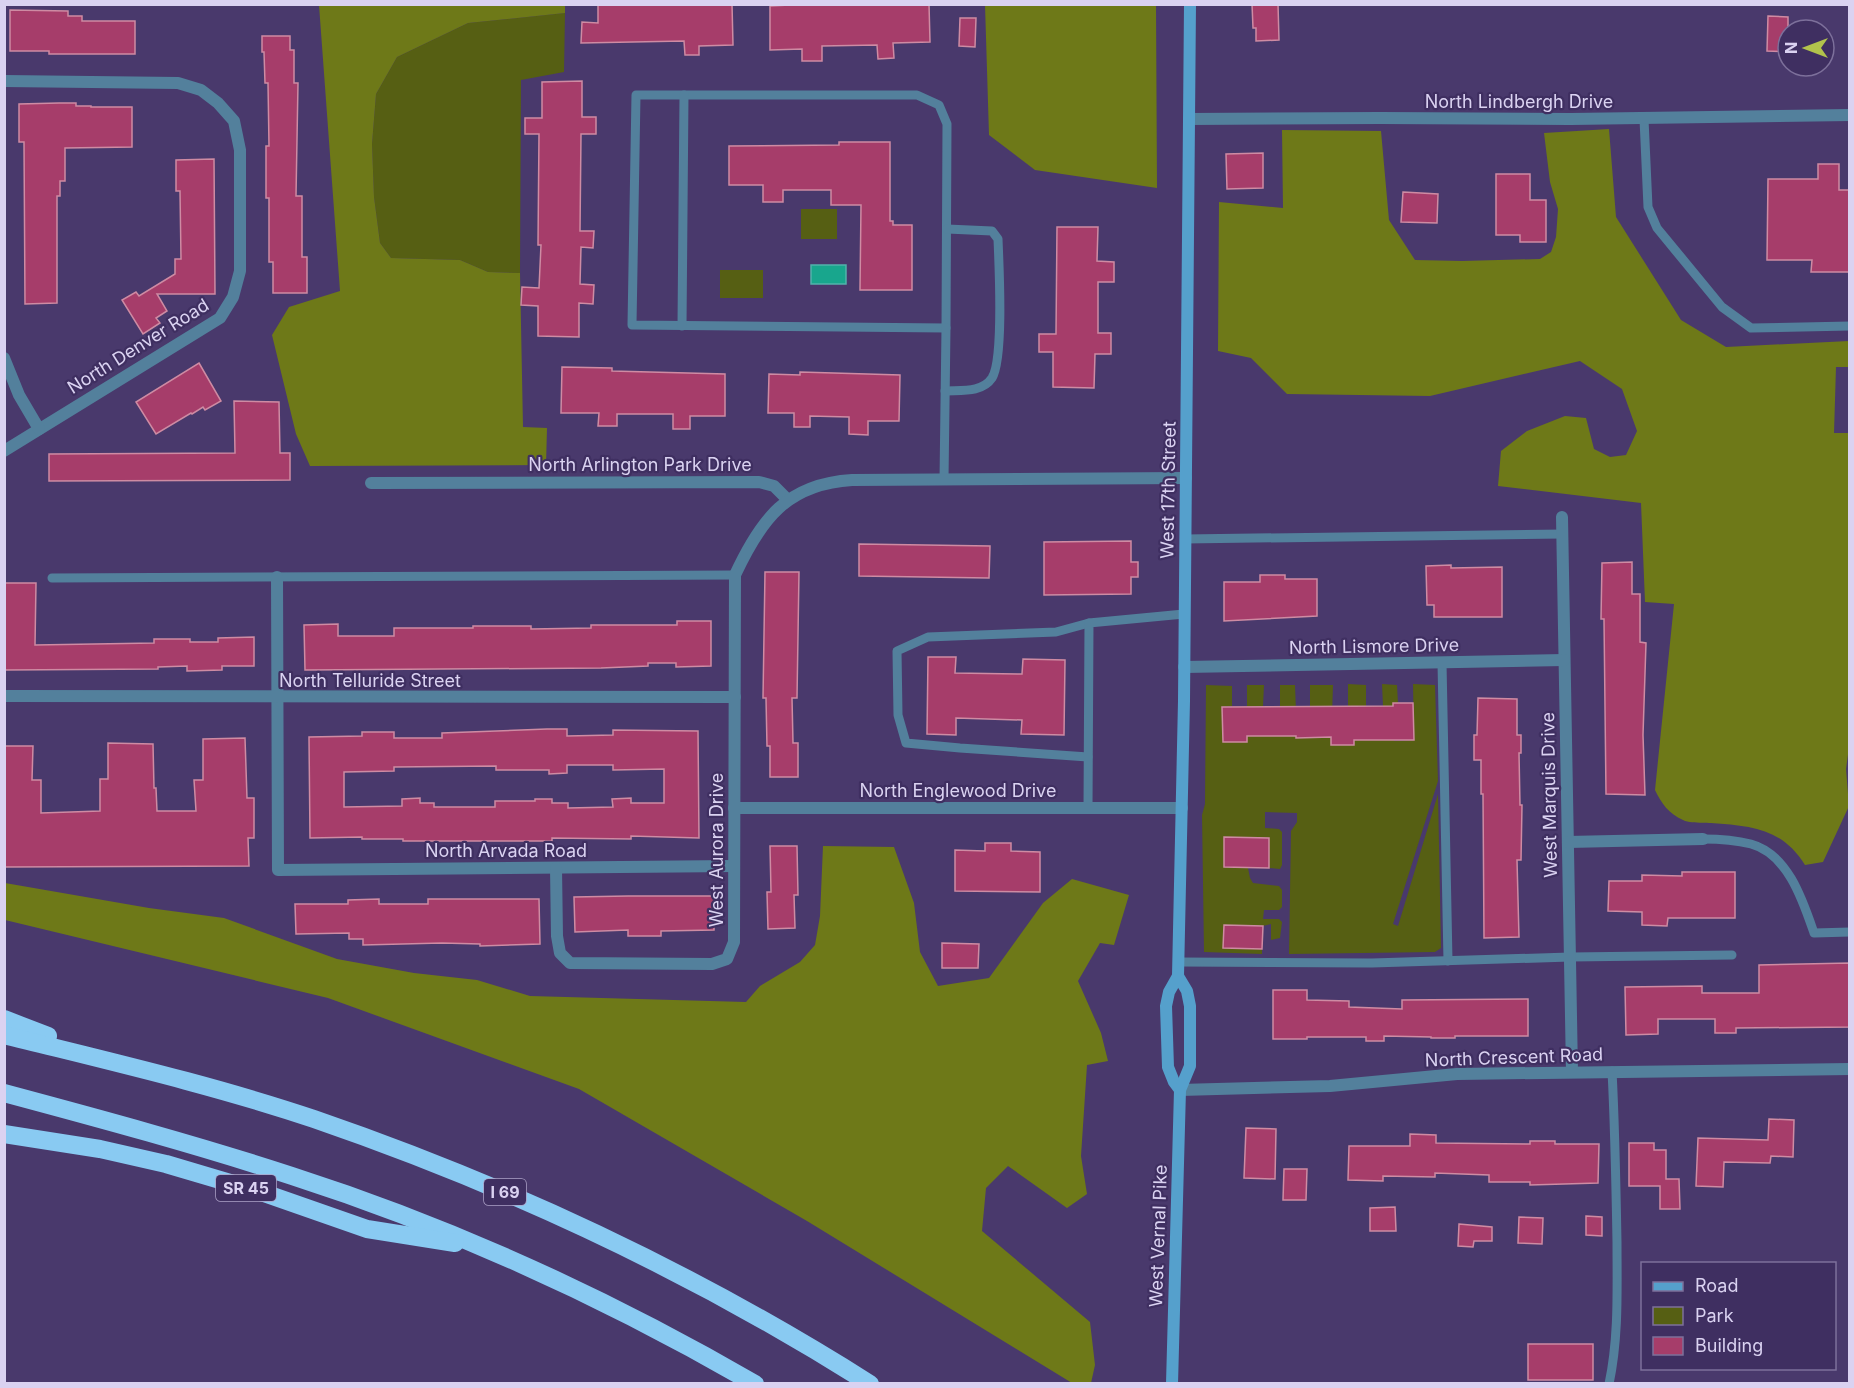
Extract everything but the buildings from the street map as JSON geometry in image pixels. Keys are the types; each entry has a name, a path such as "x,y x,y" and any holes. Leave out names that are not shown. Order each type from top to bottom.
{"highway":[{"path":"4,1018 114,1063"},
{"name":"I 69","path":"4,1035 114,1063 312,1119 443,1166 507,1192 642,1255 815,1349 870,1383"},
{"path":"4,1093 293,1176 422,1222 549,1276 620,1310 755,1383"},
{"name":"SR 45","path":"4,1134 100,1149 166,1164 264,1193 367,1229 486,1249"}],"main road":[{"name":"West 17th Street","path":"1180,1090 1190,1066 1190,999 1179,976 1179,962 1190,4"},
{"name":"West 17th Street","path":"1179,976 1169,992 1166,1006 1168,1066 1180,1090"},
{"name":"West Vernal Pike","path":"1172,1383 1180,1090"}],"street":[{"name":"North Denver Road","path":"4,81 178,83 201,90 218,103 234,122 240,150 240,271 233,297 220,318 4,451"},
{"name":"North Lindbergh Drive","path":"1189,120 1850,115"},
{"path":"4,358 19,395 39,429"},
{"path":"788,500 819,484 835,481 1186,478"},
{"name":"North Arlington Park Drive","path":"371,483 759,482 774,486 788,500"},
{"name":"West Aurora Drive","path":"556,868 557,936 560,953 570,963 712,964 727,959 734,942 735,575 762,525 788,500"},
{"name":"West Marquis Drive","path":"1562,517 1572,1072"},
{"path":"278,577 279,698"},
{"name":"North Lismore Drive","path":"1184,667 1564,660"},
{"name":"North Telluride Street","path":"4,696 735,698"},
{"name":"North Arvada Road","path":"279,698 278,870 734,866"},
{"name":"North Englewood Drive","path":"734,808 1182,808"},
{"path":"1568,842 1703,839"},
{"name":"North Crescent Road","path":"1180,1090 1330,1086 1457,1074 1850,1069"}],"lane":[{"path":"944,480 946,328 947,229 947,124 939,105 917,95 636,95 632,326 946,328"},
{"path":"682,326 684,95"},
{"path":"1644,118 1648,207 1657,228 1722,307 1751,328 1850,326"},
{"path":"945,391 977,389 992,378 999,349 998,239 992,231 947,229"},
{"path":"1185,539 1563,534"},
{"path":"52,578 735,575"},
{"path":"1088,757 906,743 898,715 897,651 928,637 1056,632 1089,622 1184,615"},
{"path":"1088,808 1089,622"},
{"path":"1442,663 1448,961"},
{"path":"1703,839 1753,844 1769,854 1781,864 1792,879 1814,933 1850,932"},
{"path":"1179,962 1372,963 1570,957 1732,956"},
{"path":"1609,1383 1615,1356 1617,1292 1612,1071"}],"green space":[{"path":"565,13 564,72 521,80 520,273 488,272 460,260 391,258 380,243 374,197 372,144 376,94 397,57 468,23"},
{"path":"801,209 837,209 837,239 801,239"},
{"path":"720,270 763,270 763,298 720,298"},
{"path":"1348,684 1366,685 1366,706 1363,706 1386,739 1382,684 1397,685 1398,703 1393,704 1394,741 1414,740 1413,684 1435,685 1438,781 1393,924 1398,926 1438,794 1441,948 1435,952 1289,954 1291,831 1297,822 1297,813 1265,812 1265,828 1279,829 1282,832 1280,869 1269,868 1269,838 1224,837 1224,867 1248,868 1253,883 1279,886 1282,890 1282,907 1279,910 1264,910 1263,919 1279,919 1282,922 1280,938 1271,940 1271,924 1263,926 1224,925 1224,948 1262,949 1262,954 1204,952 1202,815 1205,804 1206,685 1232,686 1232,706 1222,707 1223,742 1247,741 1247,685 1264,685 1263,706 1260,707 1261,736 1280,736 1280,685 1295,685 1297,738 1317,737 1316,706 1310,706 1310,685 1333,685 1331,745 1353,745 1354,706 1348,706"}],"shaded area":[{"path":"319,5 565,5 565,13 468,23 397,57 376,94 372,144 374,197 380,243 391,258 460,260 488,272 520,273 523,427 547,428 546,465 310,466 296,434 272,335 289,307 340,291"},
{"path":"985,5 1156,5 1157,188 1035,170 989,135"},
{"path":"1609,129 1616,217 1681,320 1726,347 1849,341 1849,367 1836,367 1834,433 1850,433 1850,740 1846,769 1849,806 1823,862 1805,865 1786,843 1764,831 1678,818 1657,795 1655,790 1674,604 1645,602 1641,503 1498,486 1501,451 1527,431 1565,416 1586,418 1594,449 1610,457 1626,455 1637,431 1622,389 1580,361 1430,396 1287,394 1251,358 1218,351 1219,202 1283,208 1282,130 1381,131 1389,220 1415,260 1462,261 1540,259 1551,252 1556,237 1558,209 1550,182 1544,133"},
{"path":"811,265 846,265 846,284 811,284"},
{"path":"823,846 894,847 914,903 920,952 938,986 989,978 1043,903 1072,879 1129,895 1114,945 1100,943 1078,981 1101,1033 1108,1061 1087,1065 1081,1156 1087,1194 1067,1208 1008,1166 986,1188 982,1231 1090,1322 1095,1365 1091,1383 1072,1383 807,1221 579,1089 328,998 5,920 5,883 149,908 224,918 337,959 414,973 477,980 530,996 746,1002 760,986 800,962 815,945 820,916"}]}
